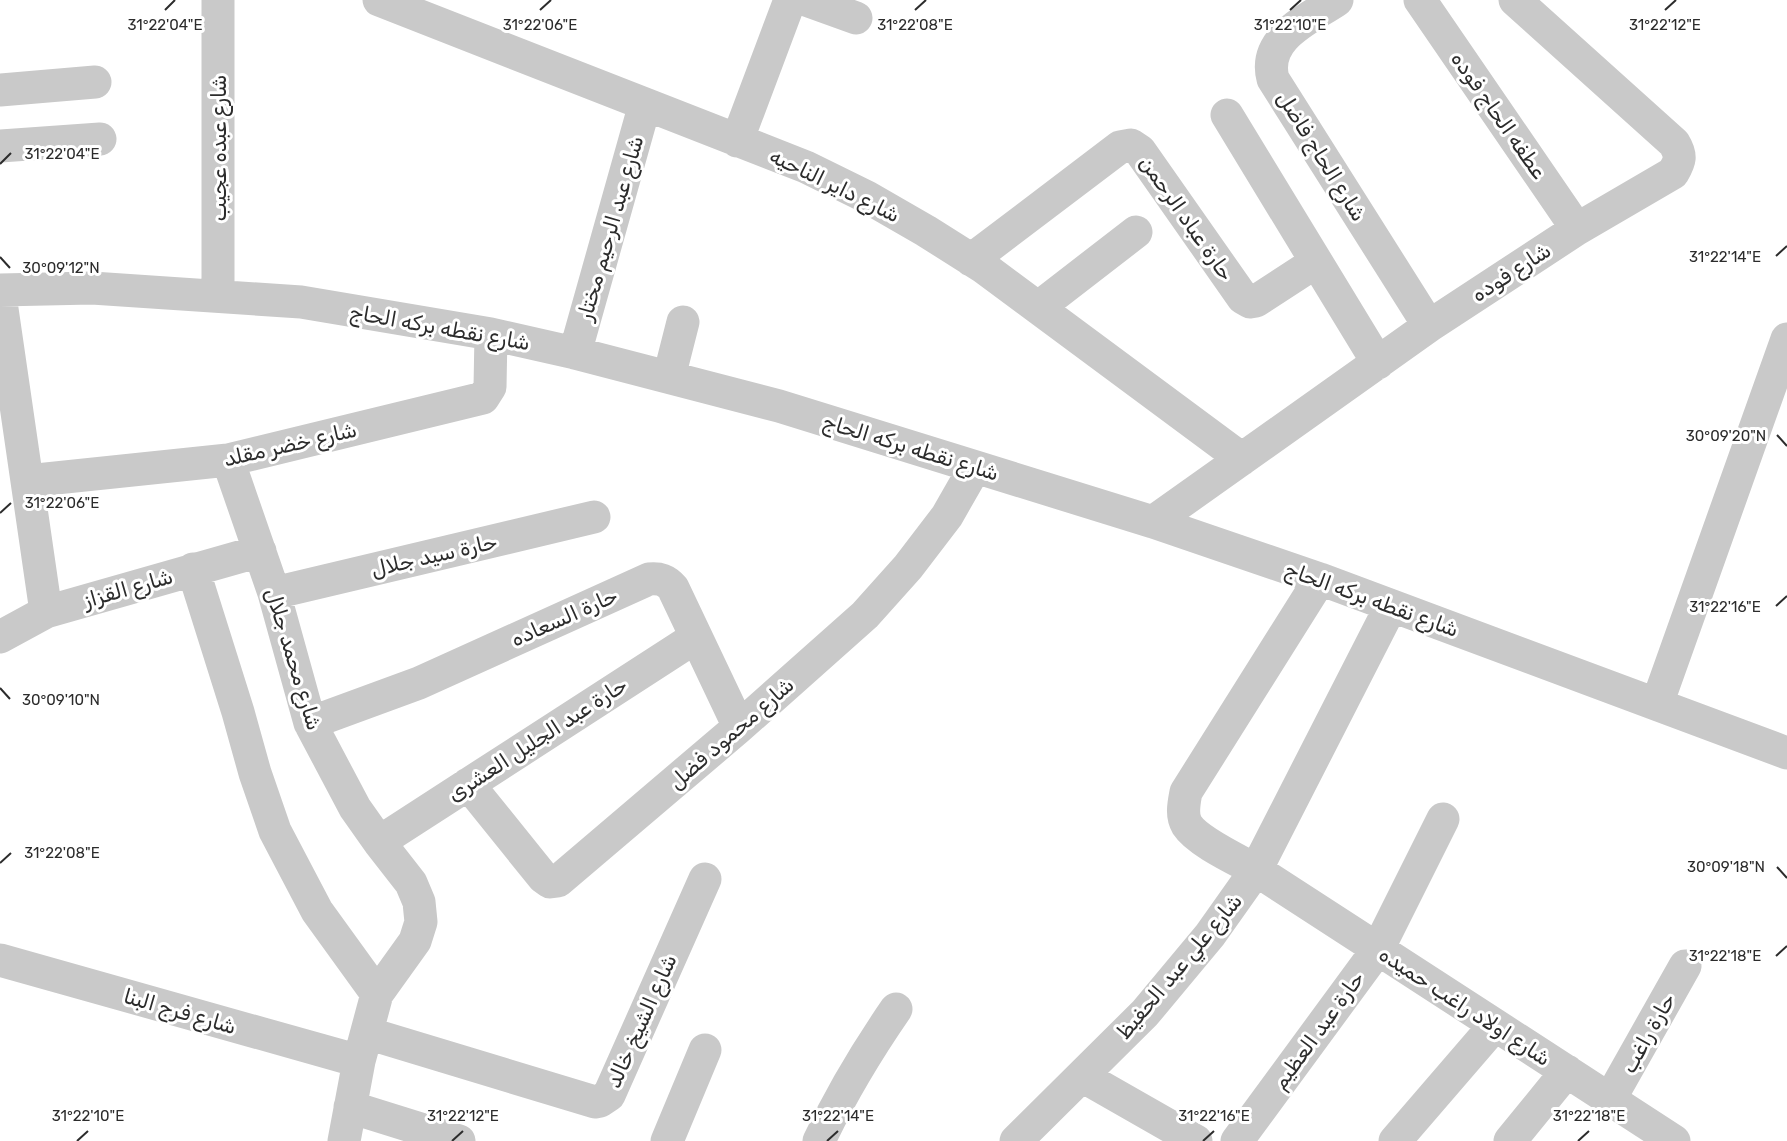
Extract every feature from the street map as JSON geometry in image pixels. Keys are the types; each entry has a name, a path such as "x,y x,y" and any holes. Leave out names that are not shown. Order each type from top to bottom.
{"street":[{"name":"شارع عبده عجيب","path":"218,0 218,296"},
{"name":"شارع داير الناحيه","path":"380,0 806,168 867,197 926,231 1039,307 1242,459"},
{"path":"737,141 790,0"},
{"path":"806,0 856,18"},
{"name":"شارع الحاج فاضل","path":"1337,0 1282,37 1270,68 1274,79 1429,326"},
{"name":"عطفه الحاج فوده","path":"1420,0 1577,229"},
{"name":"شارع فوده","path":"1153,522 1429,326 1577,229 1673,173 1678,164 1680,152 1674,143 1515,0"},
{"path":"0,90 95,82"},
{"name":"شارع عبد الرحيم مختار","path":"575,353 645,104"},
{"path":"1227,115 1378,363"},
{"path":"0,146 100,139"},
{"name":"حارة عباد الرحمن","path":"971,260 1120,147 1131,145 1140,151 1243,298 1250,302 1256,301 1316,262"},
{"path":"1039,307 1136,232"},
{"name":"شارع نقطه بركه الحاج","path":"0,290 92,288 301,302 491,334 669,377 779,406 1153,522 1320,579 1787,753"},
{"path":"0,295 9,424 27,481 46,612"},
{"path":"669,377 683,322"},
{"name":"شارع خضر مقلد","path":"27,481 228,460 483,398 490,387 491,334"},
{"path":"1657,704 1787,339"},
{"name":"شارع محمد جلال","path":"228,460 274,593 310,723 355,808 411,883 419,902 421,922 415,941 377,994 363,1047 344,1141"},
{"name":"شارع محمود فضل","path":"468,784 543,878 550,882 558,881 739,727 865,615 908,567 947,516 975,467"},
{"name":"حارة سيد جلال","path":"274,593 594,517"},
{"name":"شارع القزاز","path":"0,637 46,612 260,551"},
{"path":"193,569 275,831 317,911 377,994"},
{"name":"حارة السعاده","path":"310,723 419,683 649,579 658,578 667,581 673,588 739,727"},
{"name":"شارع اولاد راغب حميده","path":"1320,579 1186,792 1183,808 1186,824 1197,836 1256,870 1674,1141"},
{"name":"شارع علي عبد الحفيظ","path":"1016,1141 1145,1013 1210,935 1256,870 1391,606"},
{"name":"حارة عبد الجليل العشرى","path":"379,842 696,637"},
{"name":"حارة عبد العظيم","path":"1237,1141 1378,949 1443,819"},
{"name":"شارع الشيخ خالد","path":"363,1047 595,1102 600,1101 609,1095 705,879"},
{"name":"شارع فرج البنا","path":"0,960 363,1047"},
{"name":"حارة راغب","path":"1610,1099 1685,966"},
{"path":"819,1141 868,1049 896,1009"},
{"path":"1395,1141 1495,1025"},
{"path":"667,1141 705,1050"},
{"path":"1510,1141 1567,1071"},
{"path":"1082,1076 1196,1141"},
{"path":"350,1107 459,1141"}]}
